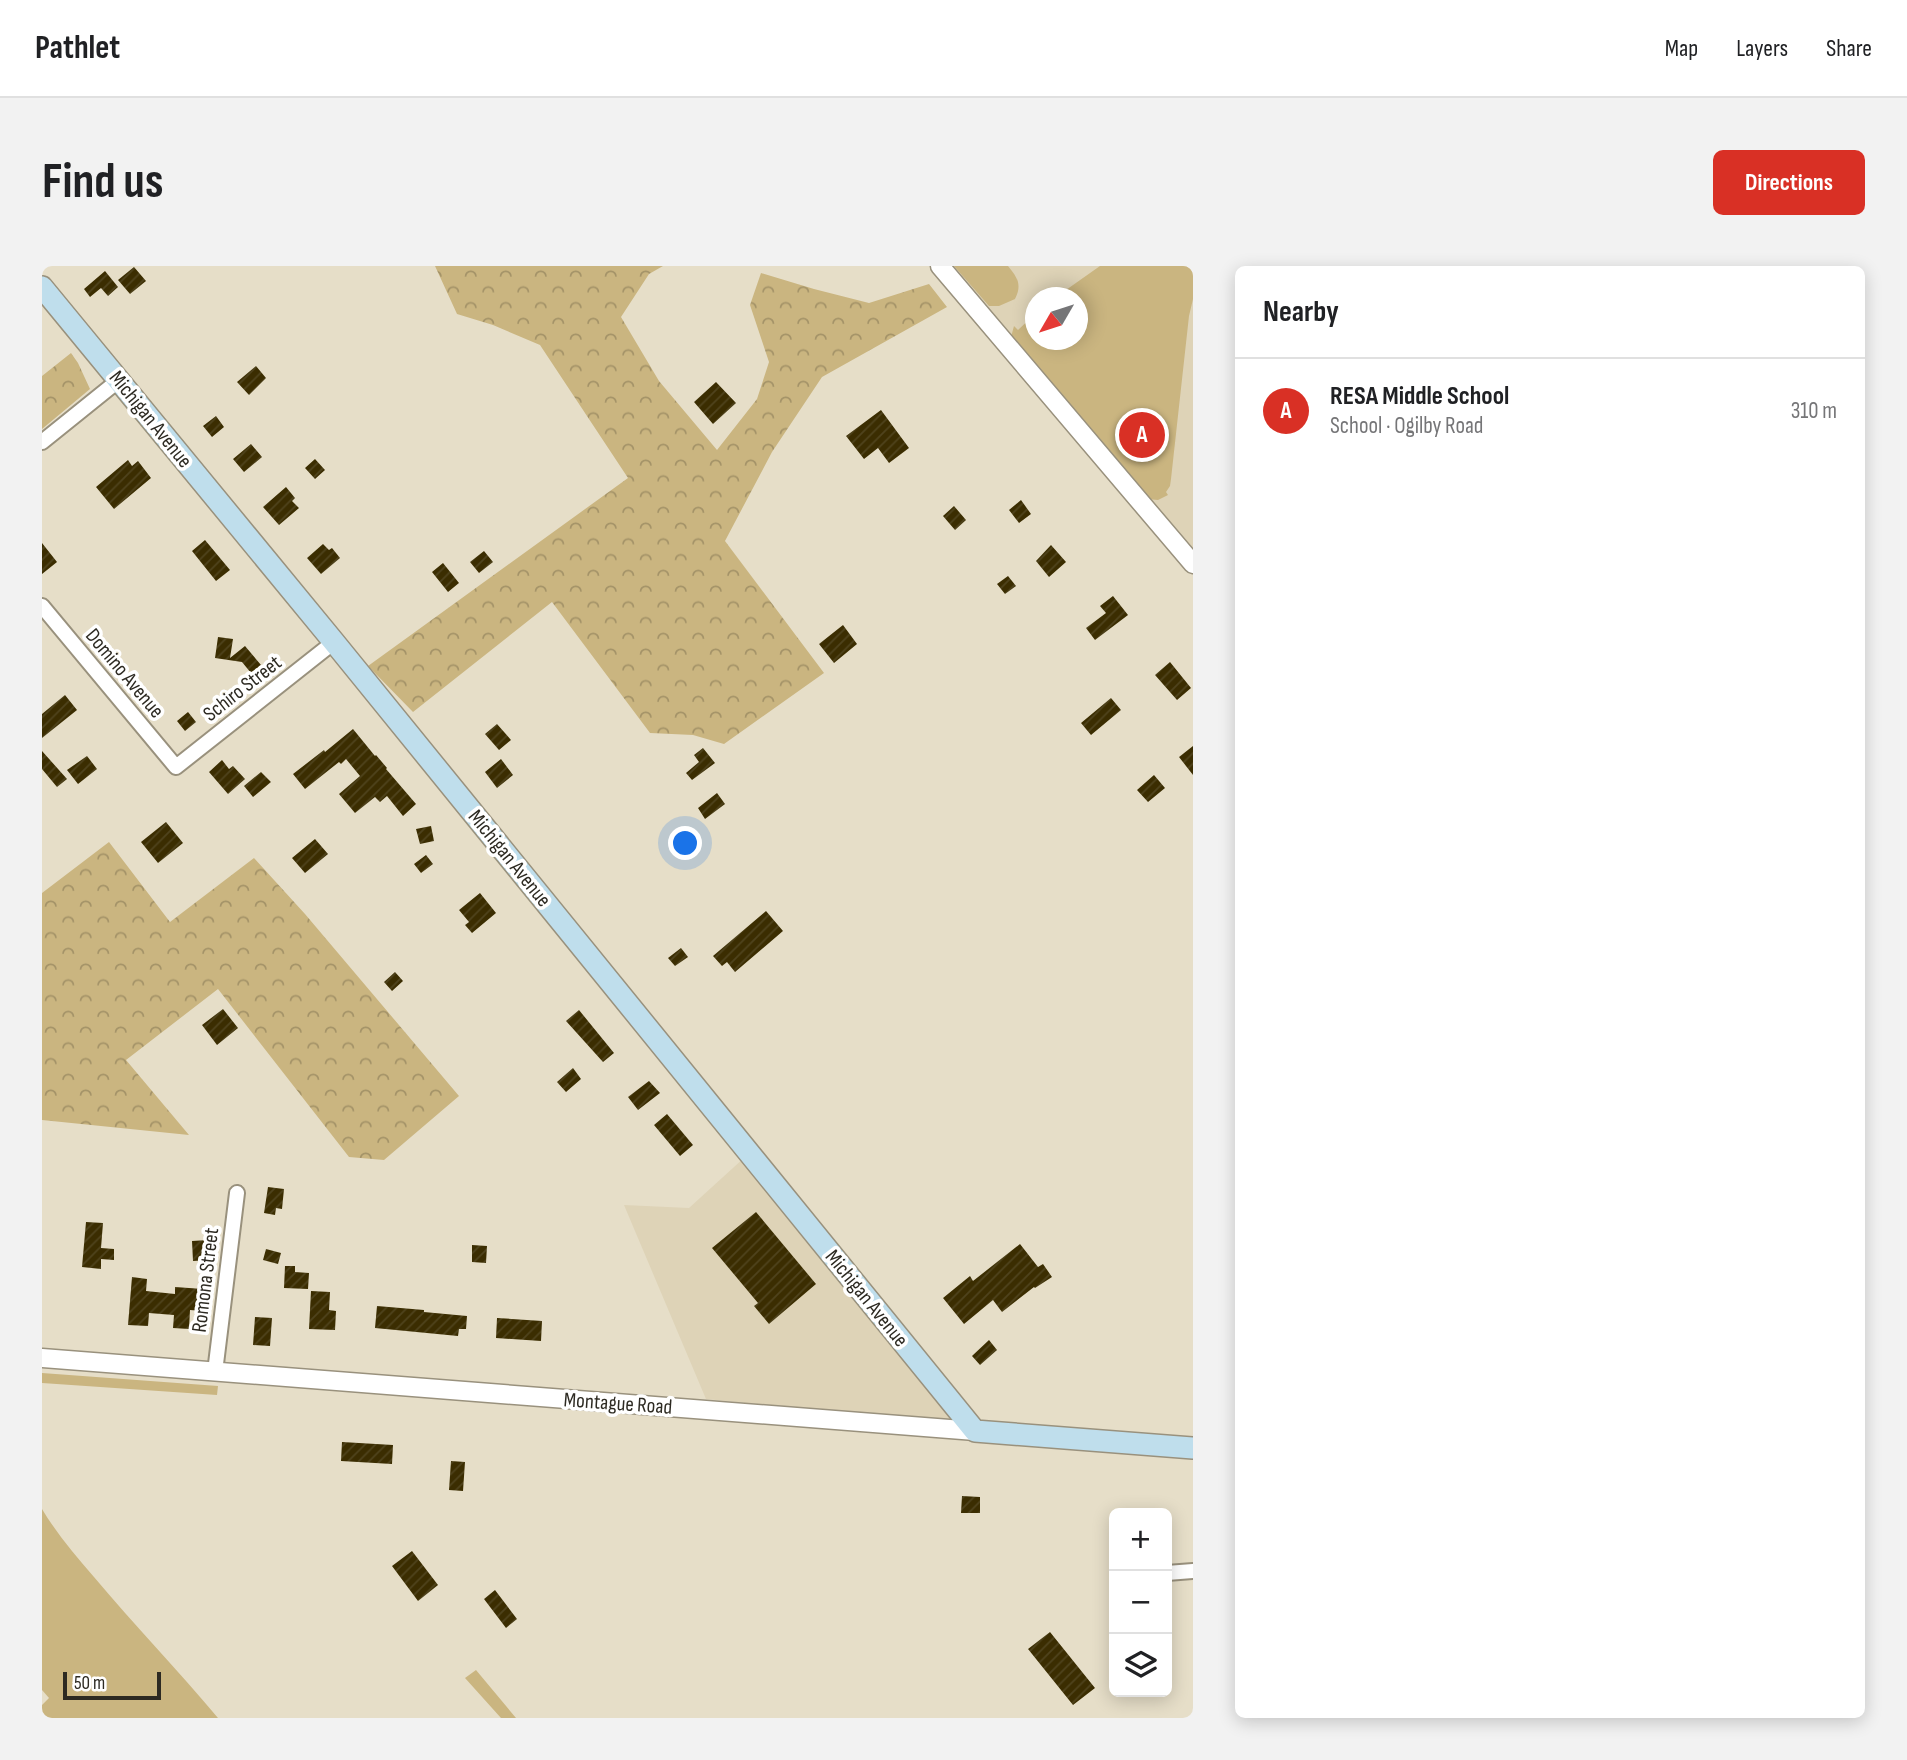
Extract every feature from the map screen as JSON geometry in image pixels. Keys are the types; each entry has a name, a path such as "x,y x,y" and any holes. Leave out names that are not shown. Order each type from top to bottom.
{"main road":[{"name":"Michigan Avenue","path":"42,287 975,1431"},
{"name":"Montague Road","path":"975,1431 1193,1448"}],"street":[{"path":"940,266 1193,564"},
{"path":"42,442 119,380"},
{"name":"Domino Avenue","path":"42,606 176,767"},
{"name":"Schiro Street","path":"176,767 334,642"},
{"name":"Romona Street","path":"215,1372 237,1192"},
{"name":"Montague Road","path":"42,1358 975,1431"},
{"path":"1172,1573 1193,1571"}],"shaded area":[{"path":"951,266 1193,266 1193,557"},
{"path":"745,1157 960,1424 706,1399 624,1205 689,1208"}],"green space":[{"path":"435,266 663,266 649,274 621,317 659,381 717,450 757,399 769,362 750,305 761,273 869,303 929,284 947,307 822,377 772,452 725,541 824,673 724,744 693,735 650,733 552,602 413,712 368,666 628,478 540,345 493,325 457,314"},
{"path":"954,266 1008,266 1018,282 1015,299 999,306 989,306"},
{"path":"1100,266 1188,266 1193,269 1193,299 1170,486 1166,492 1168,495 1158,500 1147,499 1011,337 1014,326 1018,330 1025,323 1025,350 1088,350 1088,287 1070,287"},
{"path":"71,353 90,389 42,429 42,376"},
{"path":"109,842 170,922 254,858 459,1096 384,1160 349,1157 218,989 126,1060 189,1135 42,1120 42,893"},
{"path":"42,1373 218,1386 217,1395 42,1383"},
{"path":"42,1509 80,1561 218,1718 42,1718 42,1705 49,1698 42,1690"},
{"path":"476,1670 516,1718 501,1718 465,1678"}],"building":[{"path":"134,267 146,281 130,294 118,280"},
{"path":"105,271 118,287 108,296 101,288 90,297 84,289"},
{"path":"256,366 266,378 249,395 237,382"},
{"path":"716,382 736,403 713,424 694,402"},
{"path":"881,410 909,448 889,463 878,448 864,459 846,436"},
{"path":"216,416 224,427 212,437 203,426"},
{"path":"251,444 262,457 244,472 233,459"},
{"path":"315,459 325,470 315,479 305,468"},
{"path":"128,460 132,466 138,461 151,478 114,509 96,487"},
{"path":"286,487 295,498 292,501 299,508 279,525 263,507"},
{"path":"1021,500 1031,514 1019,523 1009,510"},
{"path":"954,506 966,520 955,530 943,516"},
{"path":"205,540 230,570 216,581 192,551"},
{"path":"42,543 57,562 42,574"},
{"path":"323,544 329,550 332,548 340,558 321,574 307,558"},
{"path":"1051,545 1066,562 1049,577 1036,561"},
{"path":"484,551 493,562 479,573 470,562"},
{"path":"443,563 459,583 448,592 432,572"},
{"path":"1008,576 1016,586 1005,594 997,584"},
{"path":"1113,596 1128,615 1095,640 1086,628 1106,613 1100,606"},
{"path":"843,625 857,644 834,663 819,644"},
{"path":"218,637 233,639 230,658 245,646 261,665 251,673 242,662 215,658"},
{"path":"1170,662 1191,688 1177,700 1155,675"},
{"path":"65,695 77,710 42,738 42,714"},
{"path":"1111,698 1121,710 1091,735 1081,723"},
{"path":"188,712 196,722 185,731 177,721"},
{"path":"497,724 511,740 499,750 485,734"},
{"path":"353,729 416,804 403,816 387,796 380,802 375,797 355,813 339,794 360,776 346,759 305,789 293,774"},
{"path":"1193,746 1193,775 1179,757"},
{"path":"703,748 715,763 692,780 686,773 699,762 694,755"},
{"path":"42,751 67,779 57,787 42,769"},
{"path":"87,756 97,769 78,784 67,770"},
{"path":"501,759 513,775 497,788 485,772"},
{"path":"222,760 229,769 233,766 245,779 228,794 209,772"},
{"path":"261,772 271,782 253,797 244,786"},
{"path":"1154,775 1165,788 1148,802 1137,790"},
{"path":"717,793 725,804 705,819 698,808"},
{"path":"166,822 183,843 158,863 141,842"},
{"path":"431,826 434,841 420,844 416,829"},
{"path":"315,839 328,854 305,873 292,858"},
{"path":"426,855 433,864 421,873 414,864"},
{"path":"480,893 496,913 472,933 465,925 469,922 459,910"},
{"path":"766,911 783,931 735,972 727,962 722,966 713,956"},
{"path":"681,948 688,957 675,966 668,958"},
{"path":"395,972 403,981 392,991 384,982"},
{"path":"223,1009 238,1028 217,1045 202,1025"},
{"path":"579,1010 614,1053 603,1062 566,1021"},
{"path":"573,1068 581,1079 566,1092 557,1082"},
{"path":"649,1081 660,1093 638,1110 628,1097"},
{"path":"667,1114 693,1145 680,1156 654,1125"},
{"path":"268,1187 284,1189 282,1209 276,1208 275,1215 264,1213"},
{"path":"756,1212 816,1284 769,1324 754,1306 758,1303 712,1248"},
{"path":"86,1222 103,1223 101,1248 114,1249 114,1260 101,1259 101,1269 82,1267"},
{"path":"208,1240 209,1260 193,1261 192,1241"},
{"path":"1020,1244 1038,1267 1043,1264 1052,1277 1034,1287 1002,1312 993,1300 964,1324 943,1298 970,1276 973,1281"},
{"path":"472,1245 487,1246 486,1263 472,1262"},
{"path":"266,1249 281,1253 278,1264 263,1260"},
{"path":"285,1266 295,1266 295,1272 309,1273 308,1289 284,1288"},
{"path":"132,1277 147,1279 146,1291 175,1294 175,1287 203,1289 202,1311 190,1310 189,1329 173,1328 174,1315 149,1313 148,1326 128,1325"},
{"path":"311,1291 330,1292 329,1310 336,1311 335,1330 309,1329"},
{"path":"377,1306 467,1316 466,1329 459,1329 458,1336 375,1328"},
{"path":"255,1317 272,1318 270,1346 253,1345"},
{"path":"497,1318 542,1321 541,1341 496,1338"},
{"path":"989,1340 997,1350 980,1365 972,1356"},
{"path":"342,1442 393,1445 392,1464 341,1461"},
{"path":"451,1461 465,1462 463,1491 449,1490"},
{"path":"962,1496 980,1497 980,1513 961,1513"},
{"path":"412,1551 438,1585 418,1601 392,1566"},
{"path":"495,1590 517,1619 506,1628 484,1599"},
{"path":"1050,1632 1095,1688 1073,1705 1028,1649"}],"place":[{"name":"RESA Middle School","path":"1142,435"}]}
